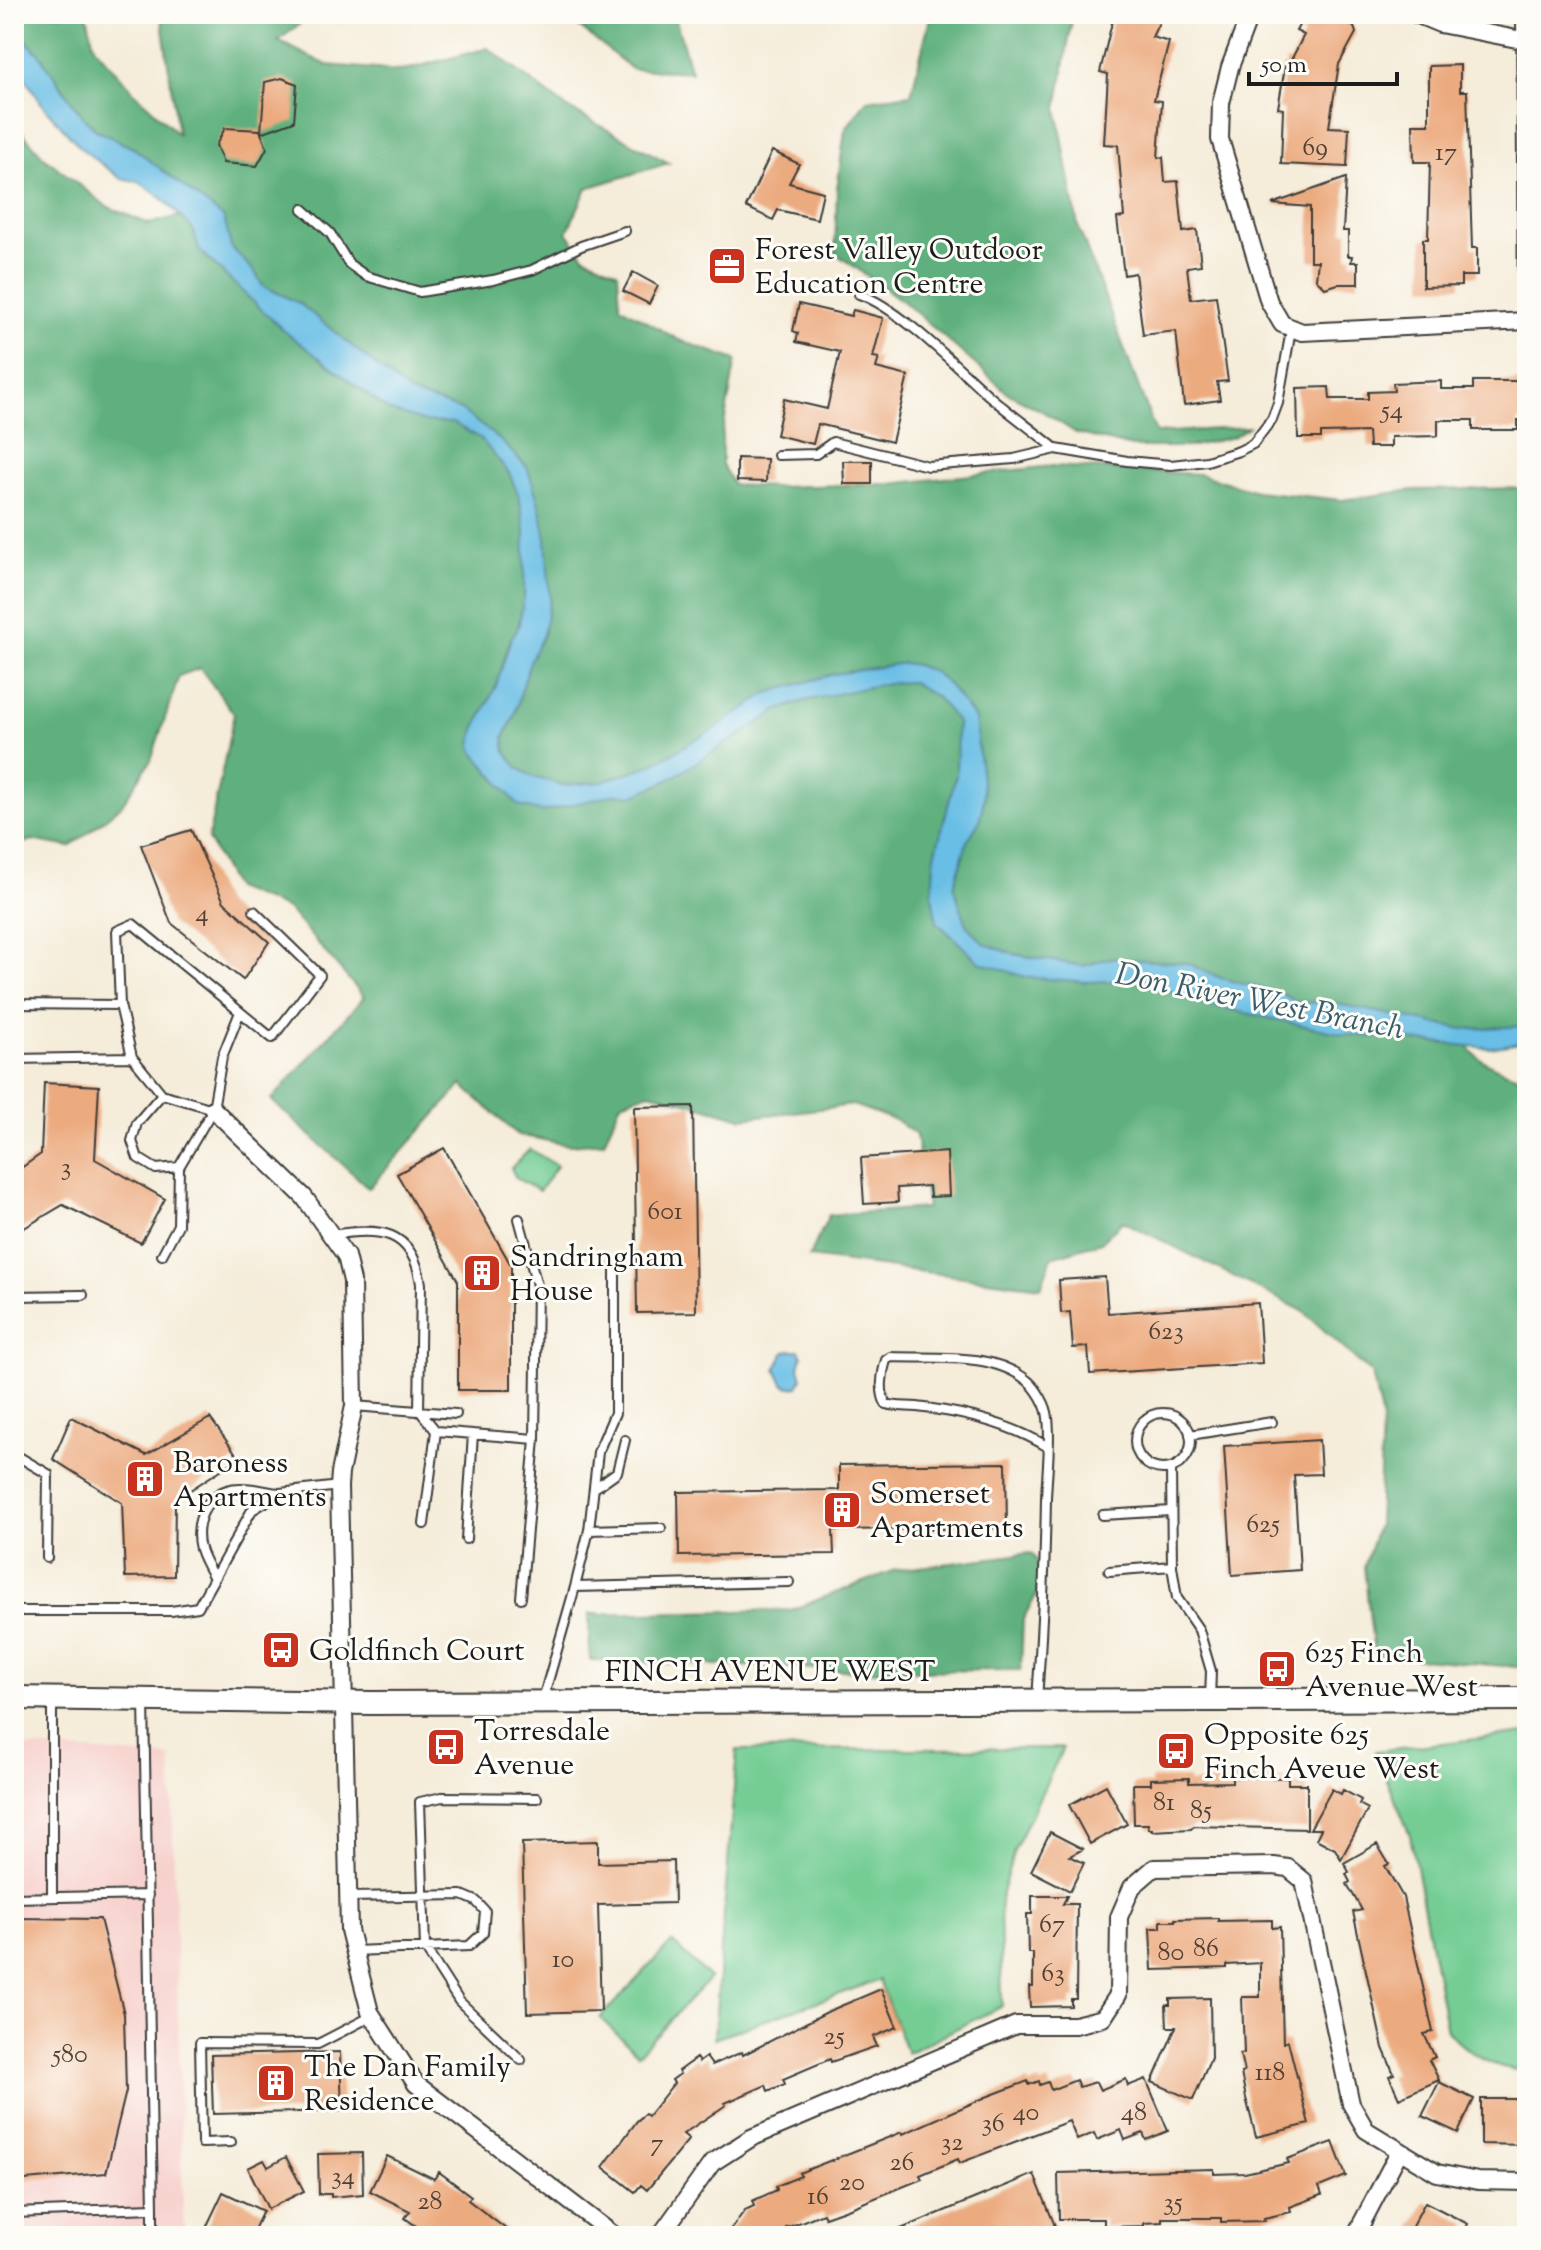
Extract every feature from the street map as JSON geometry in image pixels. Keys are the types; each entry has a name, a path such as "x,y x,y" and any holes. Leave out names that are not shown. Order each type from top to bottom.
{"main road":[{"name":"FINCH AVENUE WEST","path":"14,1698 344,1703 1527,1699"}],"street":[{"path":"1250,14 1230,67 1221,103 1220,139 1275,316 1291,330 1314,331 1527,321 1525,14"},
{"path":"1416,14 1440,24 1526,41"},
{"path":"213,1109 304,1197 346,1256 352,1281 354,1406 339,1486 348,1897 349,1930 373,2016 416,2084 615,2236"},
{"path":"660,2236 712,2163 751,2138 1016,2025 1075,2025 1103,2018 1118,1995 1119,1917 1132,1887 1154,1868 1274,1866 1288,1868 1304,1881 1351,2104 1366,2130 1437,2173 1478,2181 1527,2182"},
{"path":"1355,2236 1399,2152"}],"lane":[{"path":"303,209 330,233 349,264 366,276 420,292 532,270 581,246 625,231"},
{"path":"859,294 880,303 917,332 1056,449"},
{"path":"778,455 816,454 833,442 928,466 1014,459 1056,449 1171,465 1207,461 1253,444 1272,419 1291,330"},
{"path":"213,1109 162,1094 132,1057 120,1005 117,931 133,924 272,1038 320,975 254,911"},
{"path":"14,1004 120,1005"},
{"path":"162,1255 178,1225 179,1167 213,1109 222,1057 240,1012"},
{"path":"14,1059 132,1057"},
{"path":"162,1094 137,1123 132,1141 138,1158 156,1169 179,1167"},
{"path":"519,1219 537,1285 535,1439 521,1598"},
{"path":"333,1235 362,1230 383,1232 401,1242 418,1263 421,1284 419,1410 436,1431 424,1524"},
{"path":"542,1702 589,1530 598,1452 615,1413 615,1265"},
{"path":"14,1296 83,1295"},
{"path":"1037,1700 1048,1447 1048,1416 1042,1401 1025,1378 986,1362 891,1357 886,1360 882,1382 886,1404 955,1413 1001,1425 1029,1435 1048,1447"},
{"path":"354,1406 456,1414"},
{"path":"1163,1413 1180,1419 1190,1435 1189,1452 1185,1459 1171,1468 1152,1467 1138,1454 1135,1445 1139,1427 1153,1415 1163,1413"},
{"path":"1190,1435 1272,1422"},
{"path":"436,1431 535,1439"},
{"path":"466,1539 473,1434"},
{"path":"596,1487 617,1472 625,1440"},
{"path":"14,1454 48,1474 47,1558"},
{"path":"1171,1468 1172,1566 1177,1598 1199,1630 1211,1671 1210,1701"},
{"path":"214,1578 200,1548 199,1519 207,1505 227,1490 280,1493 339,1486"},
{"path":"14,1611 171,1611 198,1607 252,1510 280,1493"},
{"path":"1103,1515 1171,1511"},
{"path":"589,1530 661,1528"},
{"path":"1109,1571 1172,1566"},
{"path":"575,1587 789,1582"},
{"path":"52,1699 52,1896"},
{"path":"144,1700 153,2236"},
{"path":"521,2060 459,2001 425,1948 420,1802 442,1797 537,1798"},
{"path":"14,1898 148,1895"},
{"path":"348,1897 462,1895 476,1901 485,1911 483,1933 469,1946 355,1951"},
{"path":"231,2142 202,2143 200,2043 318,2044 373,2016"},
{"path":"14,2213 153,2208"}],"shaded area":[{"path":"14,1746 171,1757 184,2236 14,2236"}],"green space":[{"path":"14,14 87,14 94,46 133,91 178,134 161,14 312,14 278,41 327,65 401,71 488,48 564,106 669,163 587,188 567,232 584,256 618,272 620,306 679,340 736,360 722,435 722,465 733,485 891,484 1051,466 1199,474 1256,491 1342,500 1413,490 1527,488 1527,1026 1465,1041 1483,1061 1527,1079 1527,1668 1374,1655 1364,1567 1378,1525 1382,1420 1372,1374 1303,1311 1123,1221 1101,1242 1052,1257 1041,1287 809,1257 829,1215 927,1208 916,1135 897,1121 853,1105 742,1118 650,1092 621,1102 604,1142 569,1145 518,1135 462,1085 369,1188 271,1100 364,997 288,909 234,888 208,839 234,714 200,668 179,676 151,760 121,806 70,847 31,840 14,847 14,123 44,157 106,206 149,224 198,211 135,149 96,130 82,116 38,53 14,28"},
{"path":"563,14 674,14 691,72 632,69"},
{"path":"931,14 1073,14 1057,109 1078,226 1156,433 1248,427 1233,437 1189,447 1132,447 1076,433 1009,394 904,302 835,253 837,189 845,130 867,100 911,94"},
{"path":"530,1149 557,1166 539,1191 516,1178 511,1168"},
{"path":"1031,1553 1041,1566 1037,1594 1023,1619 1021,1670 867,1671 590,1660 589,1614 791,1610 895,1570"},
{"path":"1527,1733 1527,2071 1503,2067 1483,2059 1447,2031 1410,1835 1375,1751"},
{"path":"1063,1748 1014,1851 1000,1900 1002,2006 907,2053 879,1980 714,2038 737,1750"},
{"path":"672,1942 710,1978 638,2054 600,2018"}],"water":[{"name":"Don River West Branch","path":"14,28 38,53 82,116 96,130 135,149 224,218 231,247 255,272 263,286 299,303 410,393 461,410 500,440 527,467 546,538 550,599 543,635 530,661 514,717 504,737 506,752 517,767 533,777 564,785 602,782 653,764 719,726 767,693 834,674 904,663 916,665 934,672 949,685 975,719 984,799 979,822 967,842 954,887 967,926 985,944 1013,954 1083,966 1110,958 1186,963 1221,978 1281,993 1296,1002 1332,1003 1462,1029 1527,1026 1527,1042 1489,1048 1343,1034 1217,1007 1137,980 1087,982 1025,977 979,962 937,922 932,897 934,859 956,775 957,721 936,697 912,682 888,683 804,701 779,710 667,781 633,796 616,794 542,812 518,805 474,753 472,744 475,729 496,686 511,638 518,628 524,597 525,531 519,496 509,473 481,439 453,423 425,422 388,410 284,331 199,250 193,229 162,198 139,182 120,178 82,149 44,107 14,66"},
{"path":"799,1350 802,1356 799,1367 802,1378 798,1386 790,1387 783,1384 776,1368 784,1353"}],"building":[{"path":"1114,14 1163,14 1152,37 1169,42 1154,100 1162,101 1158,158 1163,157 1165,182 1178,181 1183,232 1197,230 1201,265 1187,267 1191,299 1216,296 1228,381 1217,382 1220,400 1184,405 1176,331 1143,335 1135,273 1124,275 1117,218 1124,217 1118,145 1104,144 1108,74 1100,72"},
{"path":"1305,14 1330,14 1354,27 1356,33 1339,64 1329,127 1349,128 1347,167 1281,164 1283,109 1278,108 1286,61 1290,62 1304,35 1296,31"},
{"path":"1460,65 1460,91 1467,91 1472,248 1477,248 1477,276 1461,276 1461,286 1423,287 1423,239 1428,239 1430,162 1414,162 1413,124 1429,124 1429,66"},
{"path":"282,78 297,84 294,121 261,133 267,148 257,166 223,163 216,145 225,128 261,132 265,82"},
{"path":"772,151 799,164 789,183 823,192 817,219 778,210 773,220 746,207"},
{"path":"1346,178 1343,231 1348,231 1348,256 1352,256 1351,262 1358,262 1358,284 1338,284 1325,288 1316,279 1318,261 1310,261 1310,207 1272,204"},
{"path":"633,272 658,286 649,304 623,291"},
{"path":"799,304 851,316 853,310 883,318 873,357 879,358 876,368 908,376 892,442 818,424 813,444 776,435 784,399 827,409 840,352 796,342 798,333 793,331"},
{"path":"1441,381 1441,389 1473,389 1473,381 1527,381 1527,420 1518,420 1518,430 1473,430 1473,420 1438,420 1438,436 1391,437 1391,447 1369,447 1368,432 1321,433 1321,438 1298,438 1297,388 1329,387 1330,399 1368,399 1368,392 1394,391 1393,383"},
{"path":"737,458 767,459 766,482 737,481"},
{"path":"843,461 872,461 872,484 844,484"},
{"path":"191,830 224,902 269,942 243,980 171,923 141,845"},
{"path":"44,1083 99,1086 95,1159 165,1199 141,1243 63,1205 14,1234 14,1173 41,1154"},
{"path":"693,1106 696,1312 637,1313 634,1107"},
{"name":"Sandringham House","path":"444,1148 511,1265 511,1390 458,1390 458,1281 397,1174"},
{"path":"947,1152 949,1196 930,1197 929,1186 897,1188 898,1202 864,1204 861,1158"},
{"path":"1105,1277 1108,1313 1258,1303 1262,1363 1090,1374 1088,1347 1073,1348 1070,1312 1061,1313 1059,1280"},
{"name":"Baroness Apartments","path":"71,1417 146,1455 210,1418 239,1458 175,1500 174,1576 125,1577 122,1503 53,1459"},
{"path":"1319,1440 1321,1474 1294,1475 1300,1570 1232,1575 1224,1446"},
{"name":"Somerset Apartments","path":"1006,1463 1007,1528 833,1530 834,1554 679,1556 678,1492 839,1490 839,1465"},
{"path":"1232,1777 1288,1778 1288,1784 1307,1784 1307,1829 1194,1826 1191,1829 1152,1831 1148,1829 1148,1824 1134,1824 1133,1784 1151,1784 1151,1779 1189,1778 1189,1783 1232,1782"},
{"path":"1106,1785 1127,1824 1090,1844 1069,1805"},
{"path":"1332,1789 1341,1794 1343,1790 1361,1800 1359,1804 1368,1809 1341,1859 1335,1849 1316,1839 1321,1829 1310,1829"},
{"path":"1050,1832 1083,1849 1070,1856 1084,1863 1070,1891 1031,1871"},
{"path":"598,1841 598,1863 673,1861 674,1903 598,1905 601,2011 527,2013 522,1843"},
{"path":"1377,1844 1389,1864 1385,1866 1403,1897 1433,2032 1424,2034 1435,2057 1429,2060 1439,2080 1399,2098 1389,2076 1394,2074 1383,2048 1353,1912 1362,1910 1347,1884 1350,1882 1346,1874 1349,1872 1344,1863"},
{"path":"1032,1896 1067,1896 1063,1904 1077,1904 1076,1999 1071,1999 1071,2006 1030,2007 1033,1953 1028,1953 1027,1914 1032,1914"},
{"path":"14,1918 100,1919 124,2014 126,2091 106,2173 14,2181"},
{"path":"1218,1918 1218,1921 1272,1920 1272,1928 1280,1927 1283,2043 1288,2041 1309,2124 1256,2137 1241,2073 1244,2072 1240,2054 1244,2053 1242,1997 1260,1997 1260,1963 1227,1965 1227,1968 1152,1970 1150,1928 1161,1928 1161,1921"},
{"path":"881,1989 897,2027 873,2037 877,2046 831,2062 830,2059 783,2079 785,2084 768,2091 766,2085 725,2103 683,2134 689,2139 647,2190 641,2185 635,2192 603,2167 637,2121 645,2114 648,2116 674,2083 672,2080 680,2074 678,2071 696,2058 699,2062 706,2057 712,2065 742,2052 743,2055 829,2011"},
{"path":"1210,1998 1211,2058 1193,2100 1152,2082 1176,2027 1167,2027 1166,2005 1170,2005 1170,1999"},
{"name":"The Dan Family Residence","path":"340,2052 342,2111 213,2114 211,2055"},
{"path":"1126,2079 1128,2086 1146,2079 1168,2131 1146,2140 1143,2133 1125,2140 1121,2130 1097,2140 1094,2133 1077,2140 1069,2121 960,2163 958,2159 920,2175 922,2179 825,2217 823,2213 786,2228 788,2232 778,2236 726,2236 745,2210 754,2206 752,2201 777,2190 776,2186 801,2176 799,2173 903,2134 986,2097 1028,2081 1029,2085 1048,2082 1051,2090 1076,2080 1079,2087 1096,2082 1100,2090"},
{"path":"1439,2082 1474,2099 1458,2133 1422,2116"},
{"path":"1481,2099 1527,2099 1527,2145 1481,2144"},
{"path":"1333,2142 1346,2176 1319,2187 1322,2195 1290,2207 1291,2212 1264,2218 1265,2221 1162,2218 1162,2222 1144,2223 1144,2226 1104,2227 1104,2219 1059,2219 1058,2173 1214,2169 1214,2174 1245,2173 1289,2163 1287,2159"},
{"path":"362,2153 363,2194 331,2197 331,2194 319,2194 318,2154"},
{"path":"387,2156 434,2179 439,2172 471,2196 468,2200 515,2236 430,2236 405,2218 410,2211 370,2191"},
{"path":"286,2157 304,2191 268,2209 248,2168 264,2160 268,2167"},
{"path":"1034,2174 1055,2226 1031,2236 884,2236"},
{"path":"223,2192 263,2211 251,2236 213,2236 204,2232"},
{"path":"1425,2202 1468,2224 1462,2236 1407,2236"}],"place":[{"name":"Forest Valley Outdoor Education Centre","path":"727,266"},
{"name":"Sandringham House","path":"482,1273"},
{"name":"Baroness Apartments","path":"145,1479"},
{"name":"Somerset Apartments","path":"842,1510"},
{"name":"Goldfinch Court","path":"281,1650"},
{"name":"625 Finch Avenue West","path":"1277,1669"},
{"name":"Torresdale Avenue","path":"446,1747"},
{"name":"Opposite 625 Finch Aveue West","path":"1176,1751"},
{"name":"The Dan Family Residence","path":"276,2083"}]}
